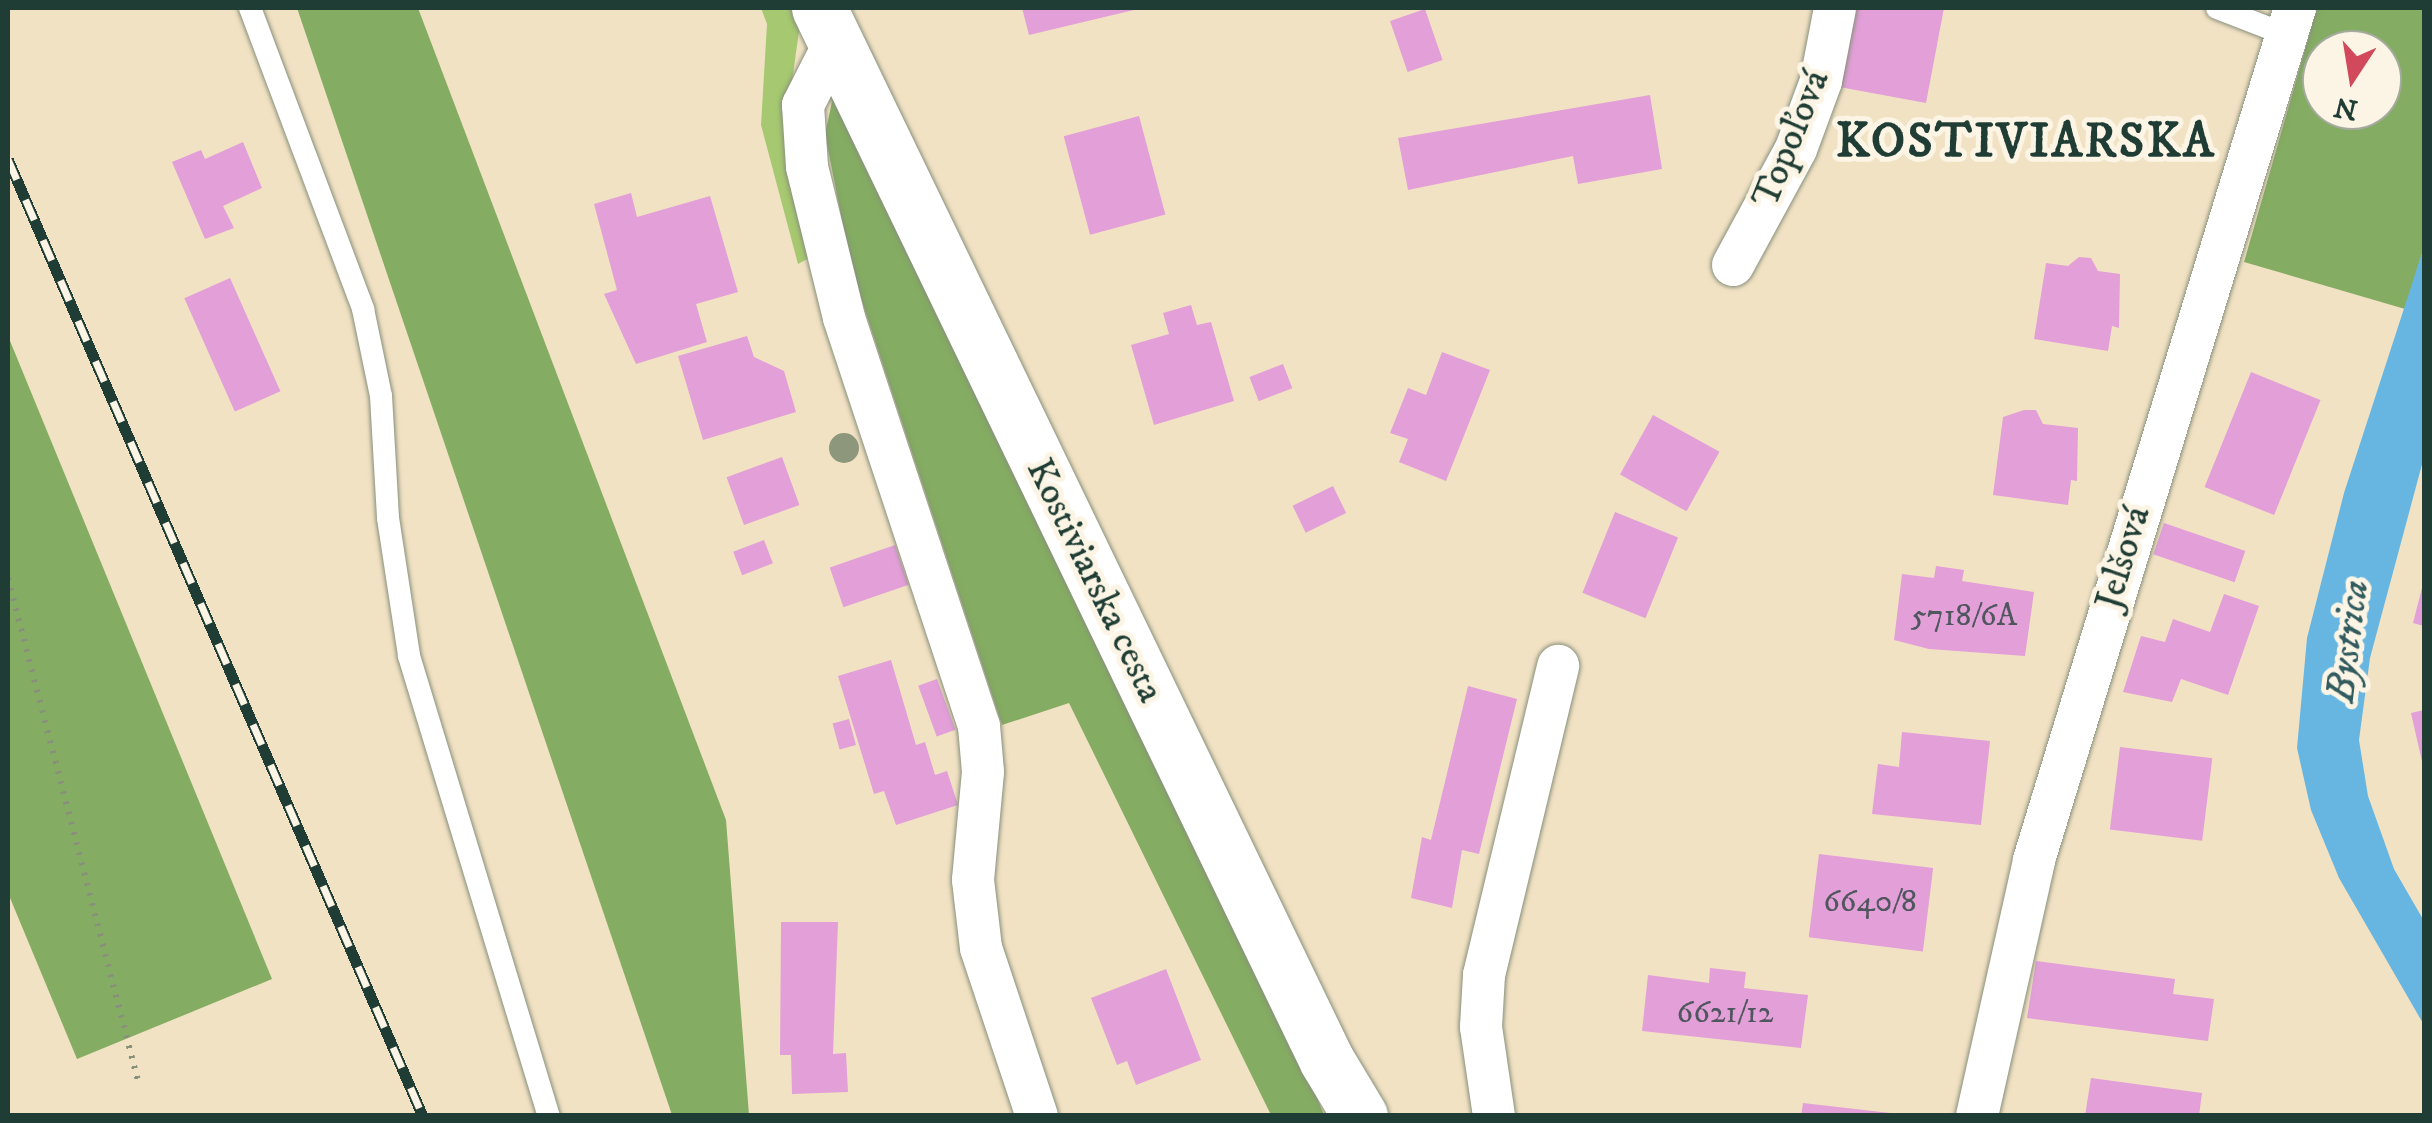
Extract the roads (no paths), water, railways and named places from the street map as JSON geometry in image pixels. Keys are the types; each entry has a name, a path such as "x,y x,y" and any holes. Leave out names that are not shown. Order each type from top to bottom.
{"street":[{"name":"Topoľová","path":"1734,265 1796,150 1821,81 1835,8"},
{"name":"Jelšová","path":"1978,1116 2034,860 2291,21"},
{"name":"Kostiviarska cesta","path":"827,24 802,104 805,153 844,318 979,726 983,772 973,880 981,948 1037,1116"},
{"name":"Kostiviarska cesta","path":"827,24 1327,1061 1360,1116"},
{"path":"1494,1116 1482,1027 1484,975 1558,666"}],"lane":[{"path":"250,8 363,309 381,396 388,518 409,656 550,1116"},
{"path":"2217,8 2291,21"}],"water":[{"name":"Bystrica","path":"2424,247 2424,457 2370,658 2359,740 2368,796 2394,869 2424,921 2424,1025 2339,878 2311,810 2297,748 2307,638 2344,493"}],"railway":[{"path":"8,159 423,1116"}],"district":[{"name":"KOSTIVIARSKA","path":"2026,143"}]}
